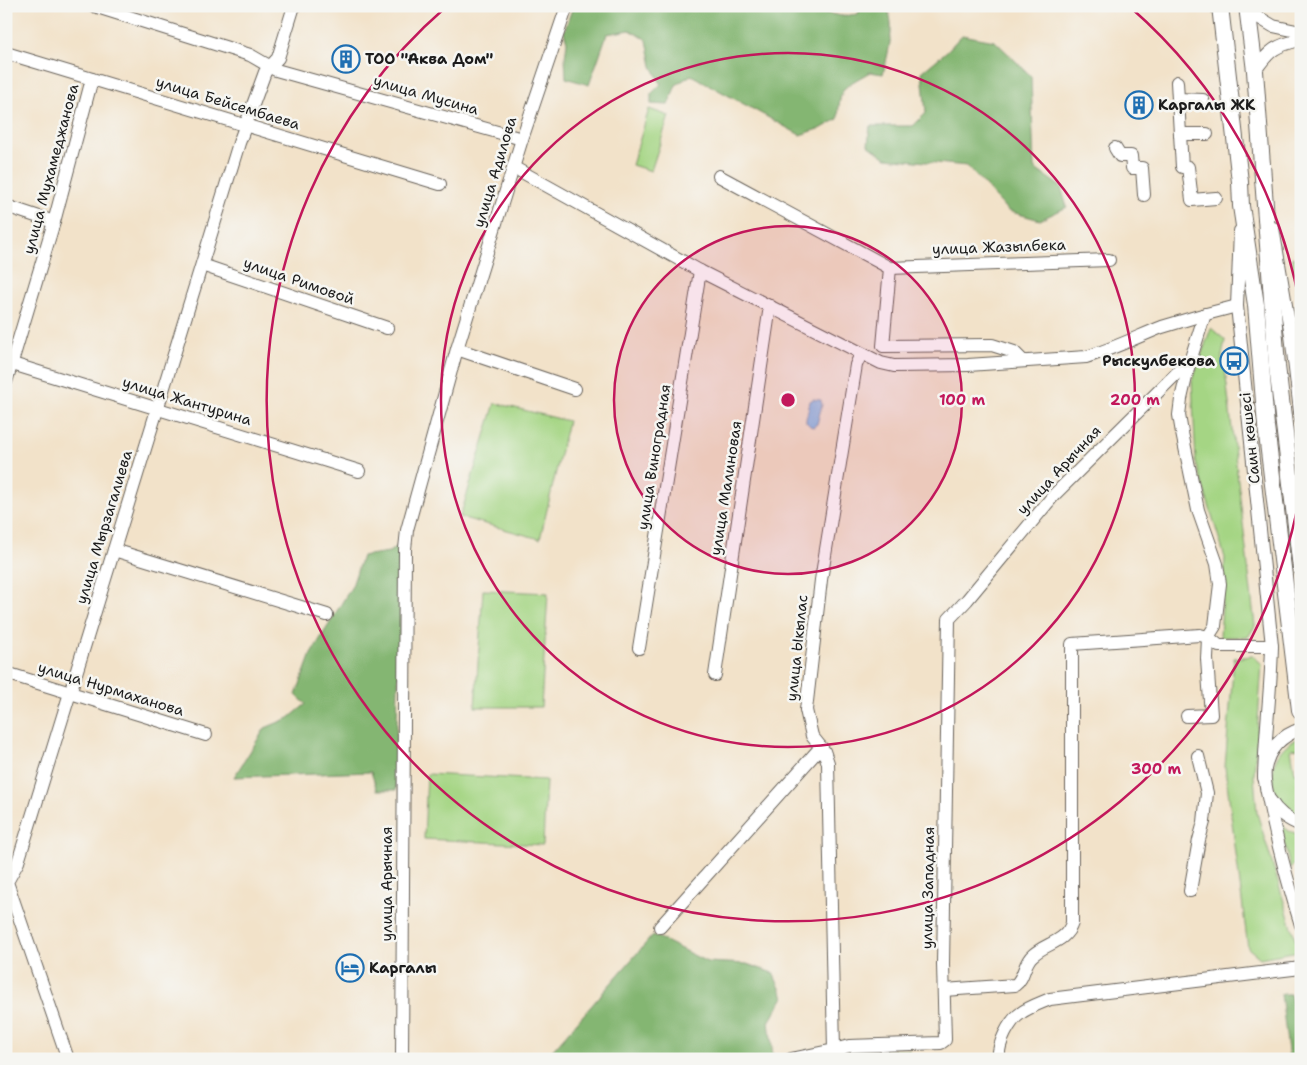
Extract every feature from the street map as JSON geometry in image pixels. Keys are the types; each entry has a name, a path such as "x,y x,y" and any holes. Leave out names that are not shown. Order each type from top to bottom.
{"main road":[{"name":"Саин көшесі","path":"1220,6 1240,182 1240,206"},
{"path":"1248,8 1264,181 1277,366 1301,568"},
{"path":"1240,206 1256,305 1266,426 1300,710"}],"street":[{"name":"улица Мусина","path":"94,6 250,55 276,70 522,139"},
{"name":"улица Мырзагалиева","path":"68,1059 6,882 18,862 246,125 265,72 278,58 294,6"},
{"name":"улица Адилова","path":"403,739 405,549 407,530 457,349 513,167 567,6"},
{"path":"1248,8 1272,26 1301,32"},
{"path":"1255,71 1272,49 1285,43 1301,40"},
{"name":"улица Бейсембаева","path":"6,53 440,184"},
{"name":"улица Мухамеджанова","path":"6,382 9,363 54,222 92,79"},
{"path":"1177,82 1182,167 1188,167 1192,200 1216,198"},
{"path":"1178,99 1203,100"},
{"path":"1180,134 1207,134"},
{"path":"1114,148 1120,156 1130,156 1132,168 1142,168 1144,195"},
{"path":"513,167 700,271 861,354 881,363 894,366 968,365 1086,357 1162,327 1237,306"},
{"path":"719,176 890,268 883,346 992,345 1014,352 1023,361"},
{"path":"1264,181 1288,317 1301,420"},
{"path":"6,206 54,222"},
{"name":"Саин көшесі","path":"1240,206 1237,306 1272,646 1264,778"},
{"name":"улица Жазылбека","path":"890,268 1109,260"},
{"name":"улица Римовой","path":"202,265 387,328"},
{"name":"улица Виноградная","path":"639,648 700,271"},
{"name":"улица Малиновая","path":"715,675 770,306"},
{"name":"улица Арычная","path":"948,624 952,615 1054,495 1190,358 1205,314"},
{"path":"457,349 575,389"},
{"name":"улица Ыкылас","path":"838,1054 828,763 821,747 812,736 806,710 821,580 856,365 861,354"},
{"path":"1187,716 1211,715 1207,659 1208,637 1215,626 1220,584 1217,564 1198,510 1179,415 1190,358"},
{"name":"улица Жантурина","path":"9,363 359,471"},
{"path":"114,550 327,615"},
{"name":"улица Западная","path":"838,1054 849,1046 941,1042 945,1040 948,624"},
{"path":"944,990 1015,985 1021,978 1029,958 1034,953 1065,936 1070,929 1072,923 1073,856 1072,644 1200,635 1208,637 1219,646 1272,646"},
{"name":"улица Нурмаханова","path":"6,673 206,734"},
{"path":"1301,729 1289,734 1275,745 1267,760 1264,778 1279,851 1301,926"},
{"name":"улица Арычная","path":"402,1059 403,739"},
{"path":"660,926 821,747"},
{"path":"1190,891 1204,822 1207,794 1198,756"},
{"path":"1268,795 1278,811 1293,822 1301,825"},
{"path":"1000,1059 999,1053 1005,1032 1020,1013 1050,999 1301,968"},
{"path":"791,1059 838,1054"}],"green space":[{"path":"573,6 819,6 820,12 842,16 858,14 861,6 885,6 891,21 889,49 883,74 870,72 853,81 844,89 840,100 838,119 822,128 800,135 691,75 676,85 668,105 651,104 651,94 661,84 652,66 647,40 630,30 607,34 589,85 566,78 565,58 567,42 564,32"},
{"path":"962,35 995,41 1031,76 1034,168 1061,187 1067,207 1040,220 1008,211 967,166 886,158 868,145 870,126 913,126 926,113 922,72 947,51"},
{"path":"649,109 669,116 651,171 632,165"},
{"path":"1292,257 1301,261 1301,326"},
{"path":"1211,328 1225,340 1222,368 1225,369 1255,626 1248,637 1220,637 1225,558 1196,463 1192,381"},
{"path":"495,403 568,421 540,539 460,517"},
{"path":"403,542 396,790 377,790 371,772 234,777 265,728 289,718 306,704 296,695 311,654 352,586 362,556 389,552"},
{"path":"483,590 548,593 541,707 475,707"},
{"path":"1253,656 1262,664 1254,776 1257,813 1299,951 1260,958 1248,948 1225,767 1234,658"},
{"path":"1301,737 1301,748 1291,749 1295,773 1301,772 1301,817 1289,810 1280,801 1274,789 1273,777 1274,765 1279,753 1288,744"},
{"path":"427,774 546,780 543,845 424,839"},
{"path":"1280,824 1289,831 1301,835 1301,859 1290,868"},
{"path":"653,935 707,962 747,964 773,973 784,997 769,1022 773,1056 762,1059 545,1059"},
{"path":"1281,994 1290,994 1301,1037 1301,1059 1289,1059"},
{"path":"848,1050 909,1050 909,1059 839,1059"}],"water":[{"path":"813,399 821,400 822,405 817,424 813,427 806,422 806,419 810,401"}],"place":[{"name":"ТОО \"Аква Дом\"","path":"346,59"},
{"name":"Каргалы ЖК","path":"1139,105"},
{"name":"Рыскулбекова","path":"1234,361"},
{"name":"Каргалы","path":"350,968"}]}
